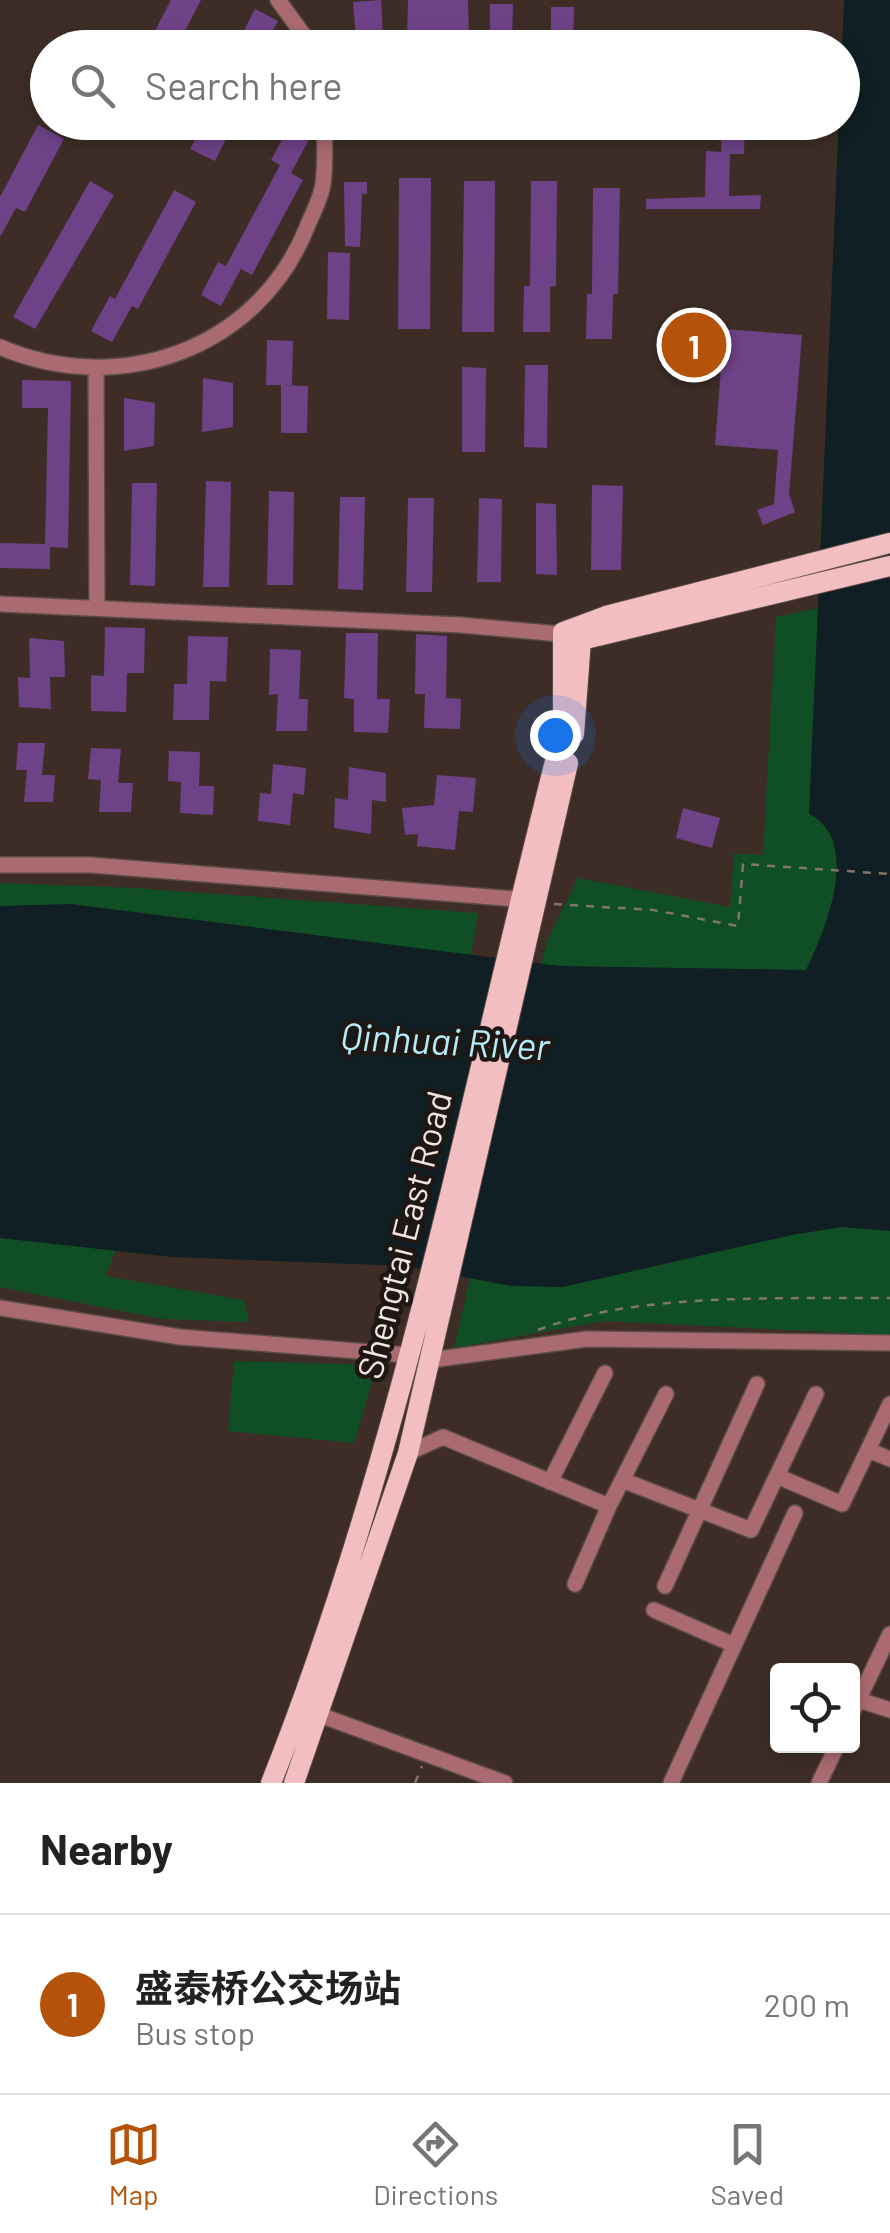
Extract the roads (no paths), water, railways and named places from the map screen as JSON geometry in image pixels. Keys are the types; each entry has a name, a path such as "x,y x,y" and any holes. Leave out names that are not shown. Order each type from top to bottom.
{"main road":[{"path":"572,636 606,616 890,543"},
{"path":"572,636 890,566"},
{"name":"Shengtai East Road","path":"294,1783 574,736 572,636"},
{"name":"Shengtai East Road","path":"271,1783 311,1711 408,1453 446,1294 527,910"}],"street":[{"path":"278,0 300,30"},
{"path":"0,347 35,362 96,371 174,358 242,319 294,260 323,187 324,140"},
{"path":"96,371 97,608"},
{"path":"0,604 572,636"},
{"path":"0,865 91,865 527,910"},
{"path":"0,1308 180,1337 408,1355"},
{"path":"430,1360 587,1339 890,1343"},
{"path":"550,1482 605,1372"},
{"path":"665,1586 757,1384"},
{"path":"574,1584 666,1394"},
{"path":"622,1480 751,1530 816,1394"},
{"path":"777,1476 842,1504 890,1404"},
{"path":"408,1453 443,1437 609,1506"},
{"path":"868,1450 890,1459"},
{"path":"670,1783 795,1514"},
{"path":"654,1610 734,1645"},
{"path":"860,1698 890,1634"},
{"path":"860,1706 890,1710"},
{"path":"311,1711 505,1783"},
{"path":"819,1783 834,1753"}],"water":[{"name":"Qinhuai River","path":"844,0 890,0 890,1231 842,1227 792,1235 563,1287 512,1286 405,1266 172,1257 0,1238 0,906 71,904 560,966 806,970 830,910 837,864 834,844 825,827 809,814 838,140 860,140 860,30 843,30"}],"place":[{"name":"盛泰桥公交场站","path":"694,345"}]}
